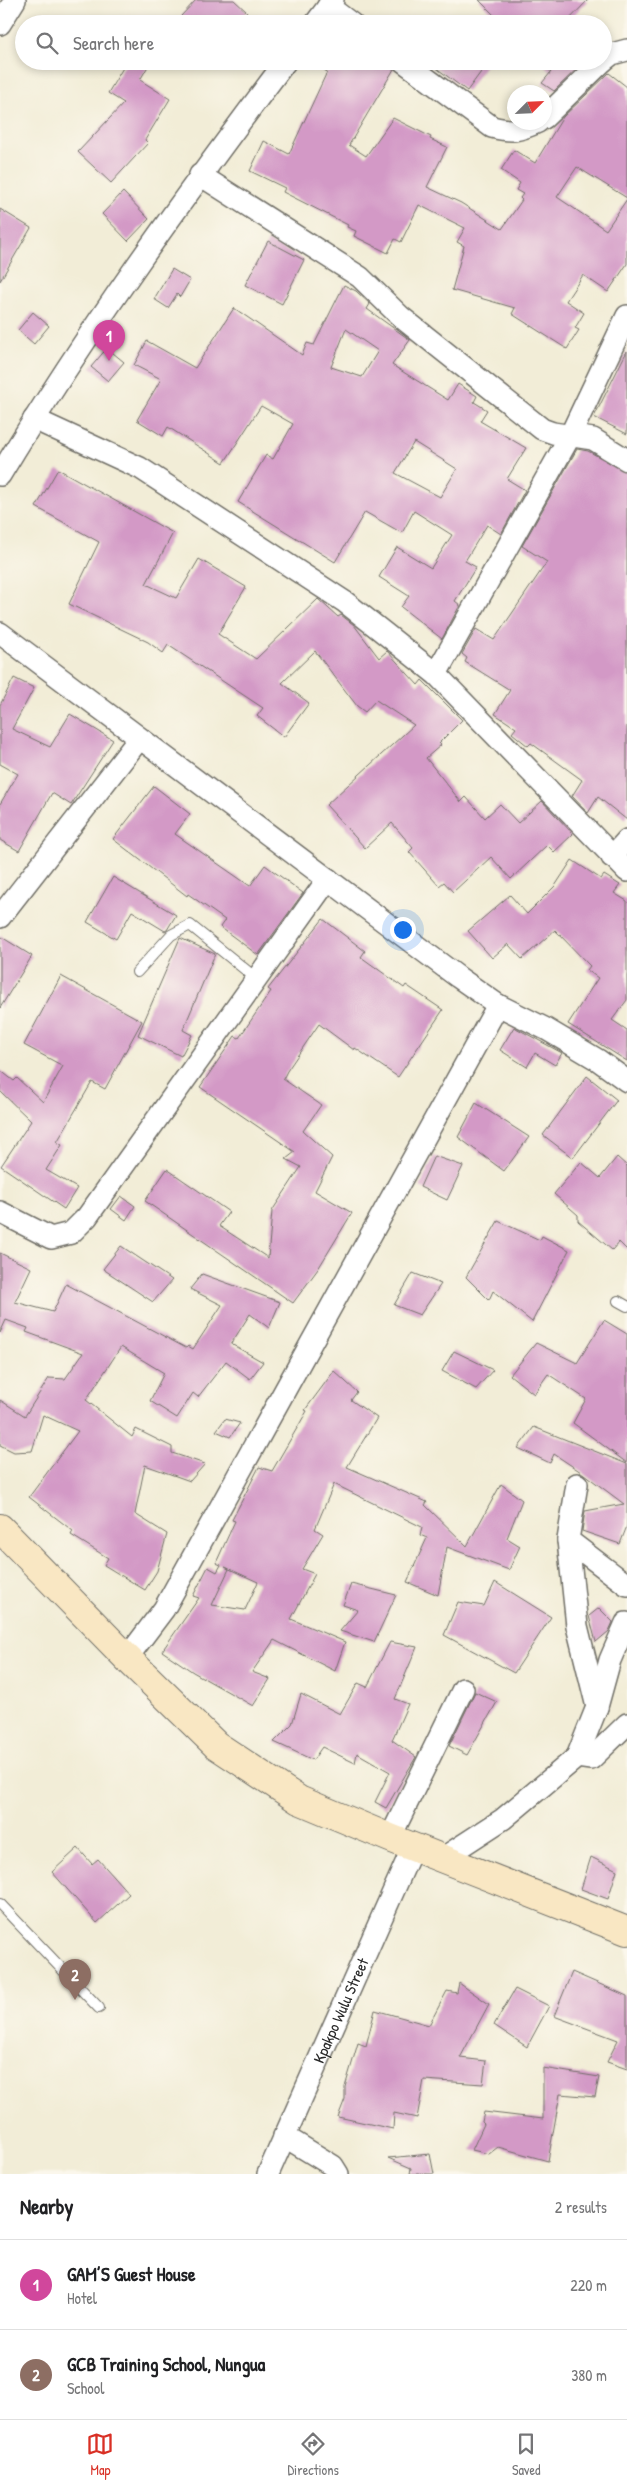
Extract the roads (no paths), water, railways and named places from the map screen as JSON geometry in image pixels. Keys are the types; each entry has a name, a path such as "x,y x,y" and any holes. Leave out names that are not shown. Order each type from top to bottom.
{"street":[{"path":"0,24 15,0"},
{"path":"321,15 330,3 343,15"},
{"path":"612,54 627,50"},
{"path":"0,475 34,420 200,175 279,70"},
{"path":"415,70 492,127 509,132 520,130"},
{"path":"552,110 594,70"},
{"path":"200,175 360,277 401,317 542,429 593,439 627,460"},
{"path":"436,674 570,436 627,316"},
{"path":"34,420 140,468 345,602 436,674 620,864 627,840"},
{"path":"0,633 139,739 498,1005 546,1029 598,1060 627,1081"},
{"path":"0,917 139,739"},
{"path":"0,1212 51,1238 71,1233 87,1218 328,879"},
{"path":"127,1658 164,1609 498,1005"},
{"path":"577,1484 568,1540 577,1626 597,1707"},
{"path":"0,1528 127,1658 216,1745 300,1800 402,1843 627,1931"},
{"path":"568,1540 627,1584"},
{"path":"443,1858 503,1818 577,1757 597,1707 610,1660 626,1623"},
{"name":"Kpakpo Wulu Street","path":"268,2174 463,1689"},
{"path":"577,1757 591,1759 627,1724"},
{"path":"284,2136 333,2166 338,2174"}],"lane":[{"path":"137,972 171,935 190,925 257,979"},
{"path":"0,1904 99,2008"}],"place":[{"name":"GAM’S Guest House","path":"109,361"},
{"name":"GCB Training School, Nungua","path":"75,2000"}]}
